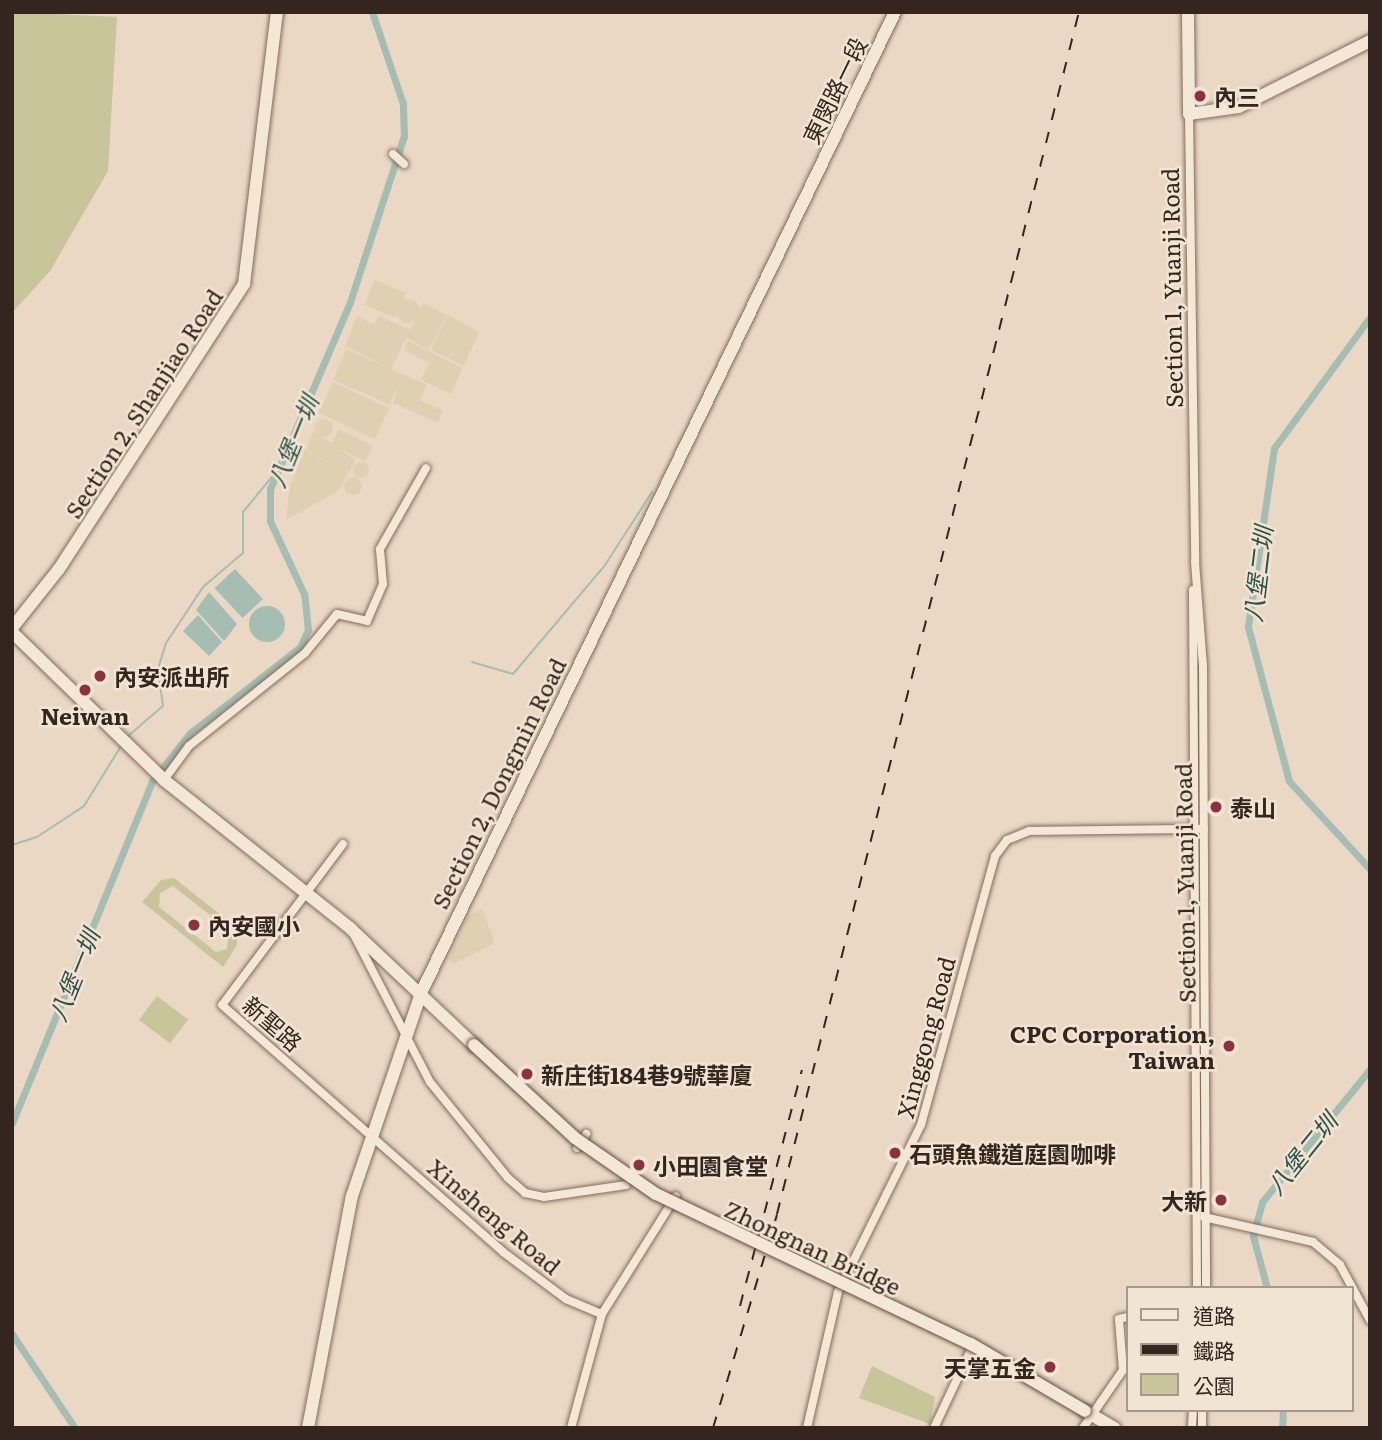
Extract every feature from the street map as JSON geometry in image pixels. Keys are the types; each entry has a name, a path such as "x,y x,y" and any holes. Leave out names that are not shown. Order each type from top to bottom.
{"main road":[{"name":"Section 2, Shanjiao Road","path":"12,630 59,569 244,284 277,12"},
{"name":"東閔路一段","path":"811,186 895,12"},
{"name":"Section 1, Yuanji Road","path":"1188,12 1189,114"},
{"path":"1189,114 1239,107 1370,41"},
{"name":"Section 2, Dongmin Road","path":"308,1428 346,1219 405,1033 421,993 811,186"},
{"name":"Zhongnan Bridge","path":"12,630 164,780 351,929 575,1138 656,1194 971,1344 1115,1428"}],"street":[{"name":"Section 1, Yuanji Road","path":"1189,114 1206,1286"},
{"path":"393,155 404,164"},
{"path":"164,780 189,746 305,653 337,614 367,621 383,584 380,549 426,468"},
{"name":"Xinggong Road","path":"807,1428 838,1292 921,1125 995,856 1007,840 1030,831 1199,829"},
{"path":"306,894 343,844"},
{"name":"新聖路","path":"306,894 222,1004 371,1136"},
{"path":"351,929 448,1109 524,1193 544,1197 626,1185"},
{"path":"577,1148 586,1134"},
{"name":"Xinsheng Road","path":"371,1136 503,1252 566,1299 602,1314"},
{"path":"571,1428 602,1314 676,1196"},
{"name":"Section 1, Yuanji Road","path":"1197,1286 1203,1217"},
{"path":"1203,1217 1303,1237 1324,1248 1343,1269 1352,1286"},
{"path":"1354,1290 1370,1320"},
{"path":"1083,1428 1088,1413 1123,1370 1119,1319 1126,1317"},
{"path":"934,1428 971,1352"}],"shaded area":[{"path":"375,280 405,293 395,318 364,305"},
{"path":"408,299 417,302 420,311 417,320 408,323 399,320 396,311 399,302"},
{"path":"424,303 447,315 429,350 406,337"},
{"path":"448,315 479,332 464,366 448,358 452,350 447,358 431,350"},
{"path":"357,316 374,324 364,341 379,316 410,330 391,369 345,346"},
{"path":"408,341 463,368 451,394 421,380 429,363 404,350"},
{"path":"346,349 427,385 420,400 443,411 438,423 393,403 400,383 389,404 333,380"},
{"path":"333,382 389,408 375,439 319,413"},
{"path":"324,419 330,422 333,428 330,434 324,437 318,434 315,428 318,422"},
{"path":"339,429 373,446 365,461 331,444"},
{"path":"313,431 356,460 338,491 286,520 290,485 305,450 338,468 307,450"},
{"path":"361,462 367,464 367,476 361,478 355,476 353,470 355,464"},
{"path":"349,477 357,477 362,486 360,493 349,495 344,490 344,482"},
{"path":"235,569 263,599 242,618 215,588"},
{"path":"209,592 237,624 224,641 196,610"},
{"path":"267,606 280,611 285,624 280,637 267,642 254,637 249,624 254,611"},
{"path":"198,615 222,642 209,656 183,631"},
{"path":"482,908 495,943 453,964 449,959 468,916"}],"green space":[{"path":"12,12 117,17 108,171 50,271 12,313"},
{"path":"174,878 236,927 237,945 223,967 142,902 161,880","holes":["173,886 229,930 227,949 216,952 159,907 160,893"]},
{"path":"157,996 188,1019 170,1043 139,1020"},
{"path":"872,1366 935,1397 930,1424 859,1398"}],"waterway":[{"name":"八堡一圳","path":"12,1123 152,781 190,733 300,647 308,630 304,594 270,521 270,489 350,302 404,136 403,104 372,12"},
{"name":"八堡二圳","path":"1370,317 1274,448 1248,627 1289,781 1370,869"},
{"path":"128,736 163,706 158,669 166,643 203,587 243,553 243,512 276,472"},
{"path":"472,662 513,674 605,565 652,492"},
{"path":"12,845 37,837 84,806 121,746"},
{"name":"八堡二圳","path":"1266,1286 1253,1236 1262,1202 1370,1069"},
{"name":"八堡一圳","path":"12,1334 75,1428"},
{"name":"八堡二圳","path":"1282,1428 1283,1412"}],"railway":[{"path":"713,1428 777,1214 1079,12"},
{"path":"740,1306 802,1070"}],"place":[{"name":"內三","path":"1200,96"},
{"name":"內安派出所","path":"100,676"},
{"name":"Neiwan","path":"85,690"},
{"name":"泰山","path":"1216,807"},
{"name":"內安國小","path":"194,925"},
{"name":"CPC Corporation, Taiwan","path":"1229,1046"},
{"name":"新庄街184巷9號華廈","path":"527,1074"},
{"name":"石頭魚鐵道庭園咖啡","path":"895,1153"},
{"name":"小田園食堂","path":"639,1165"},
{"name":"大新","path":"1221,1200"},
{"name":"天掌五金","path":"1050,1367"}]}
